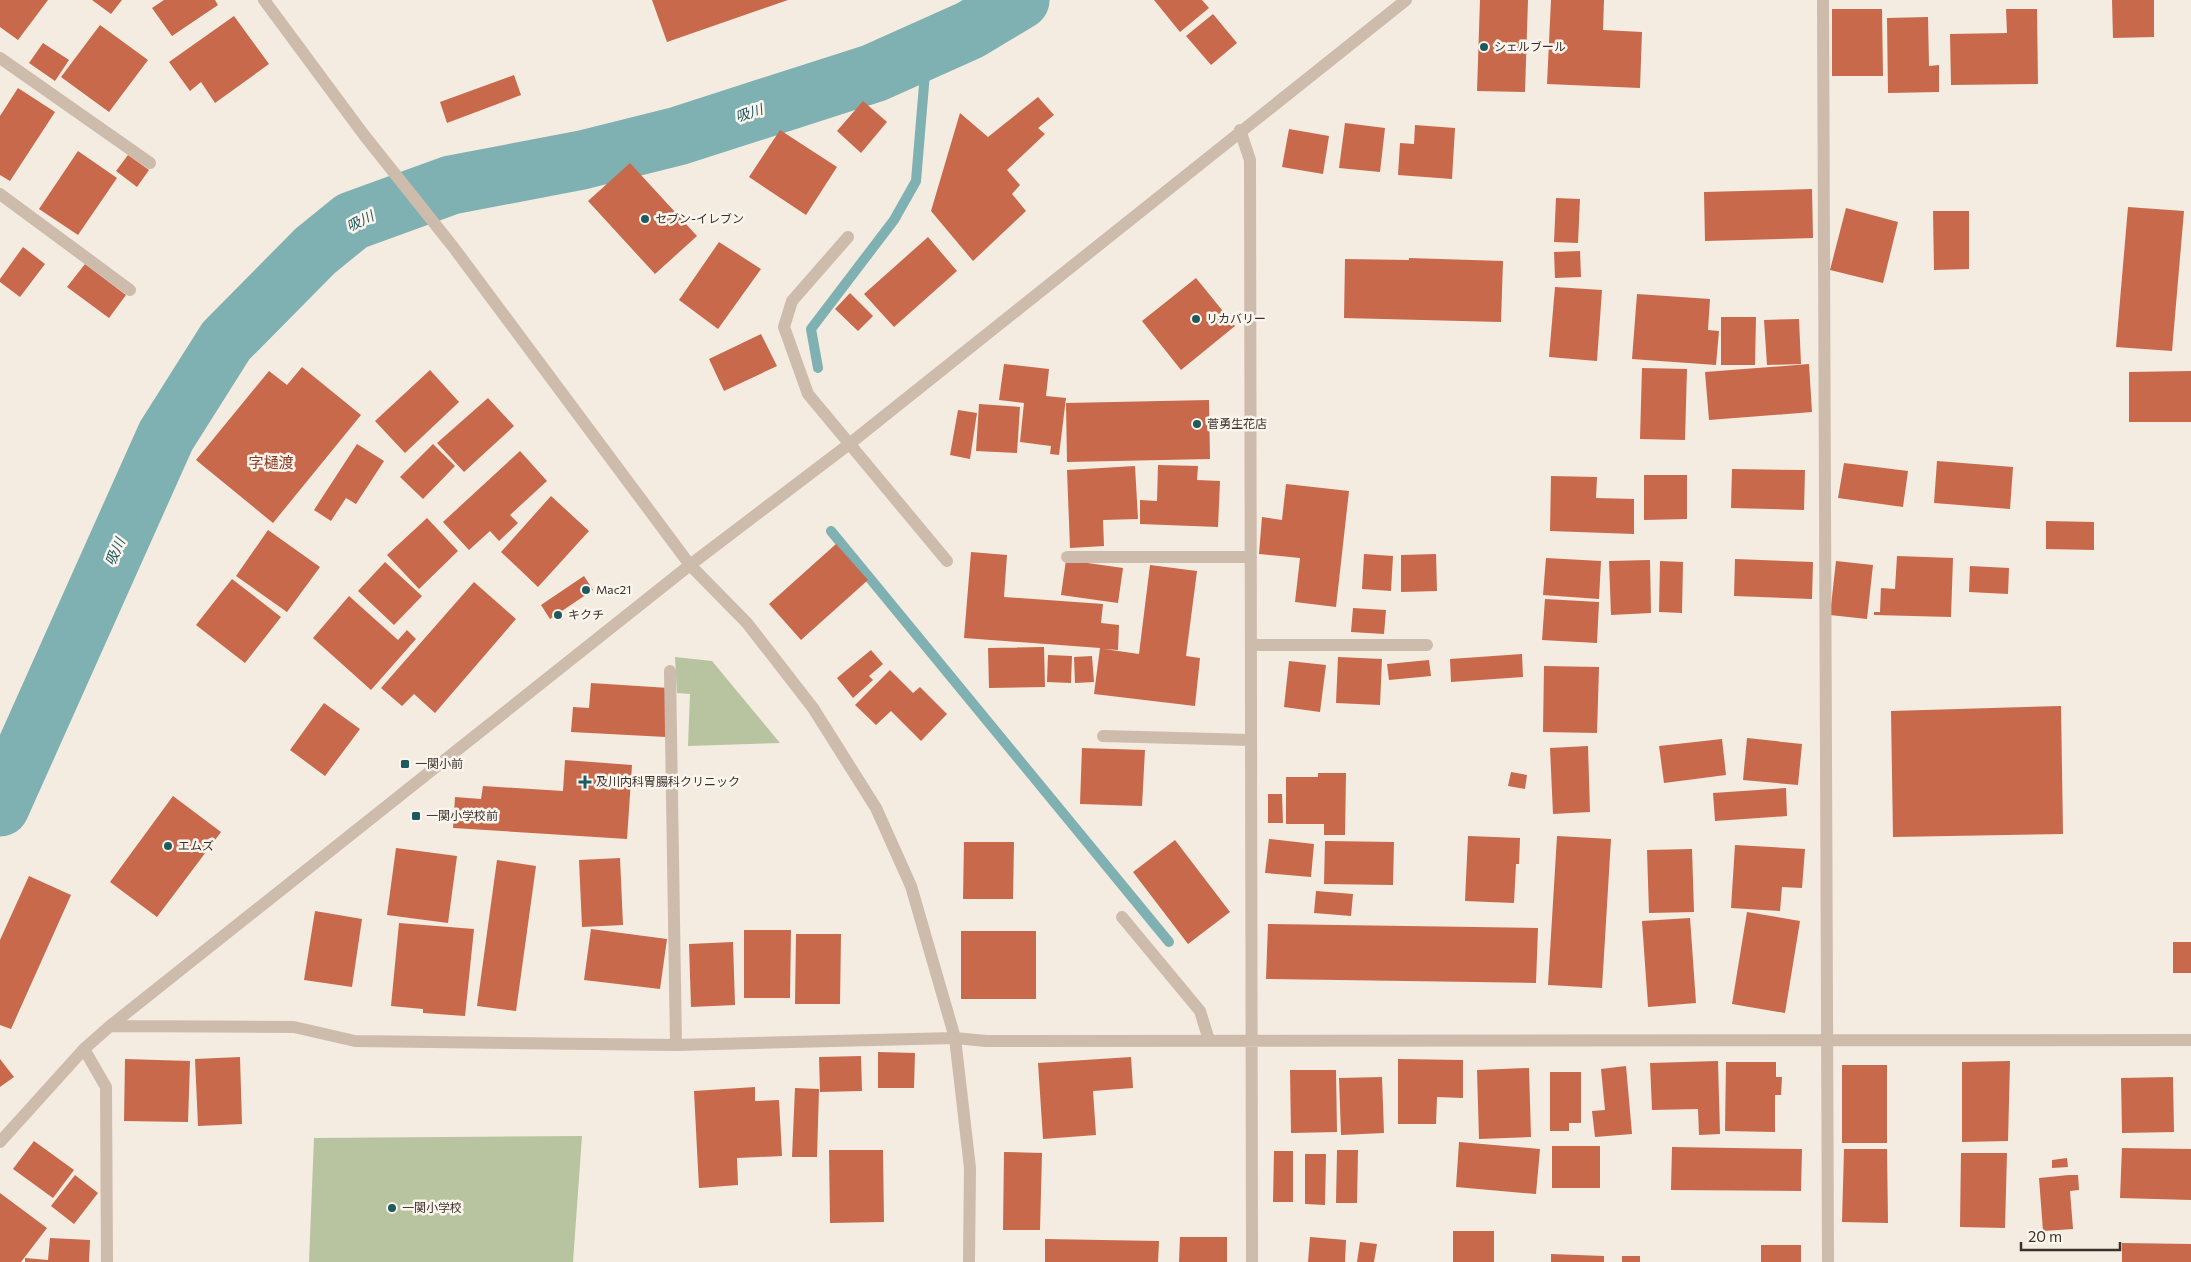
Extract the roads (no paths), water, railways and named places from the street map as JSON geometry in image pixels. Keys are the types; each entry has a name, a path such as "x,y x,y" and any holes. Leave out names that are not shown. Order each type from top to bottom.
{"street":[{"path":"264,0 364,135 454,248 690,566 748,623 796,685 813,708 876,808 911,886 955,1038 970,1168 970,1262"},
{"path":"0,1142 84,1049 110,1026 690,566 848,445 1240,130 1406,0"},
{"path":"1823,0 1828,1262"},
{"path":"0,58 150,163"},
{"path":"1240,130 1250,160 1252,1262"},
{"path":"0,194 130,290"},
{"path":"848,237 792,301 784,327 808,394 848,445 947,562"},
{"path":"1067,556 1251,557"},
{"path":"1251,645 1427,645"},
{"path":"670,671 676,1045"},
{"path":"1103,736 1251,740"},
{"path":"1122,917 1200,1011 1208,1040"},
{"path":"110,1026 294,1027 355,1041 676,1045 955,1038 986,1041 2191,1040"},
{"path":"84,1049 106,1087 107,1262"}],"waterway":[{"name":"吸川","path":"0,807 166,436 226,341 315,251 352,221 451,185 582,160 678,136 874,73 970,30 1020,0"},
{"path":"818,368 811,329 894,220 916,181 927,49"},
{"path":"831,531 1169,942"}],"place":[{"name":"シェルブール","path":"1484,47"},
{"name":"セブン-イレブン","path":"645,219"},
{"name":"リカバリー","path":"1196,319"},
{"name":"菅勇生花店","path":"1197,424"},
{"name":"Mac21","path":"586,590"},
{"name":"キクチ","path":"558,615"},
{"name":"一関小前","path":"405,764"},
{"name":"及川内科胃腸科クリニック","path":"585,782"},
{"name":"一関小学校前","path":"416,816"},
{"name":"エムズ","path":"168,846"},
{"name":"一関小学校","path":"392,1208"}],"district":[{"name":"字樋渡","path":"271,463"}]}
